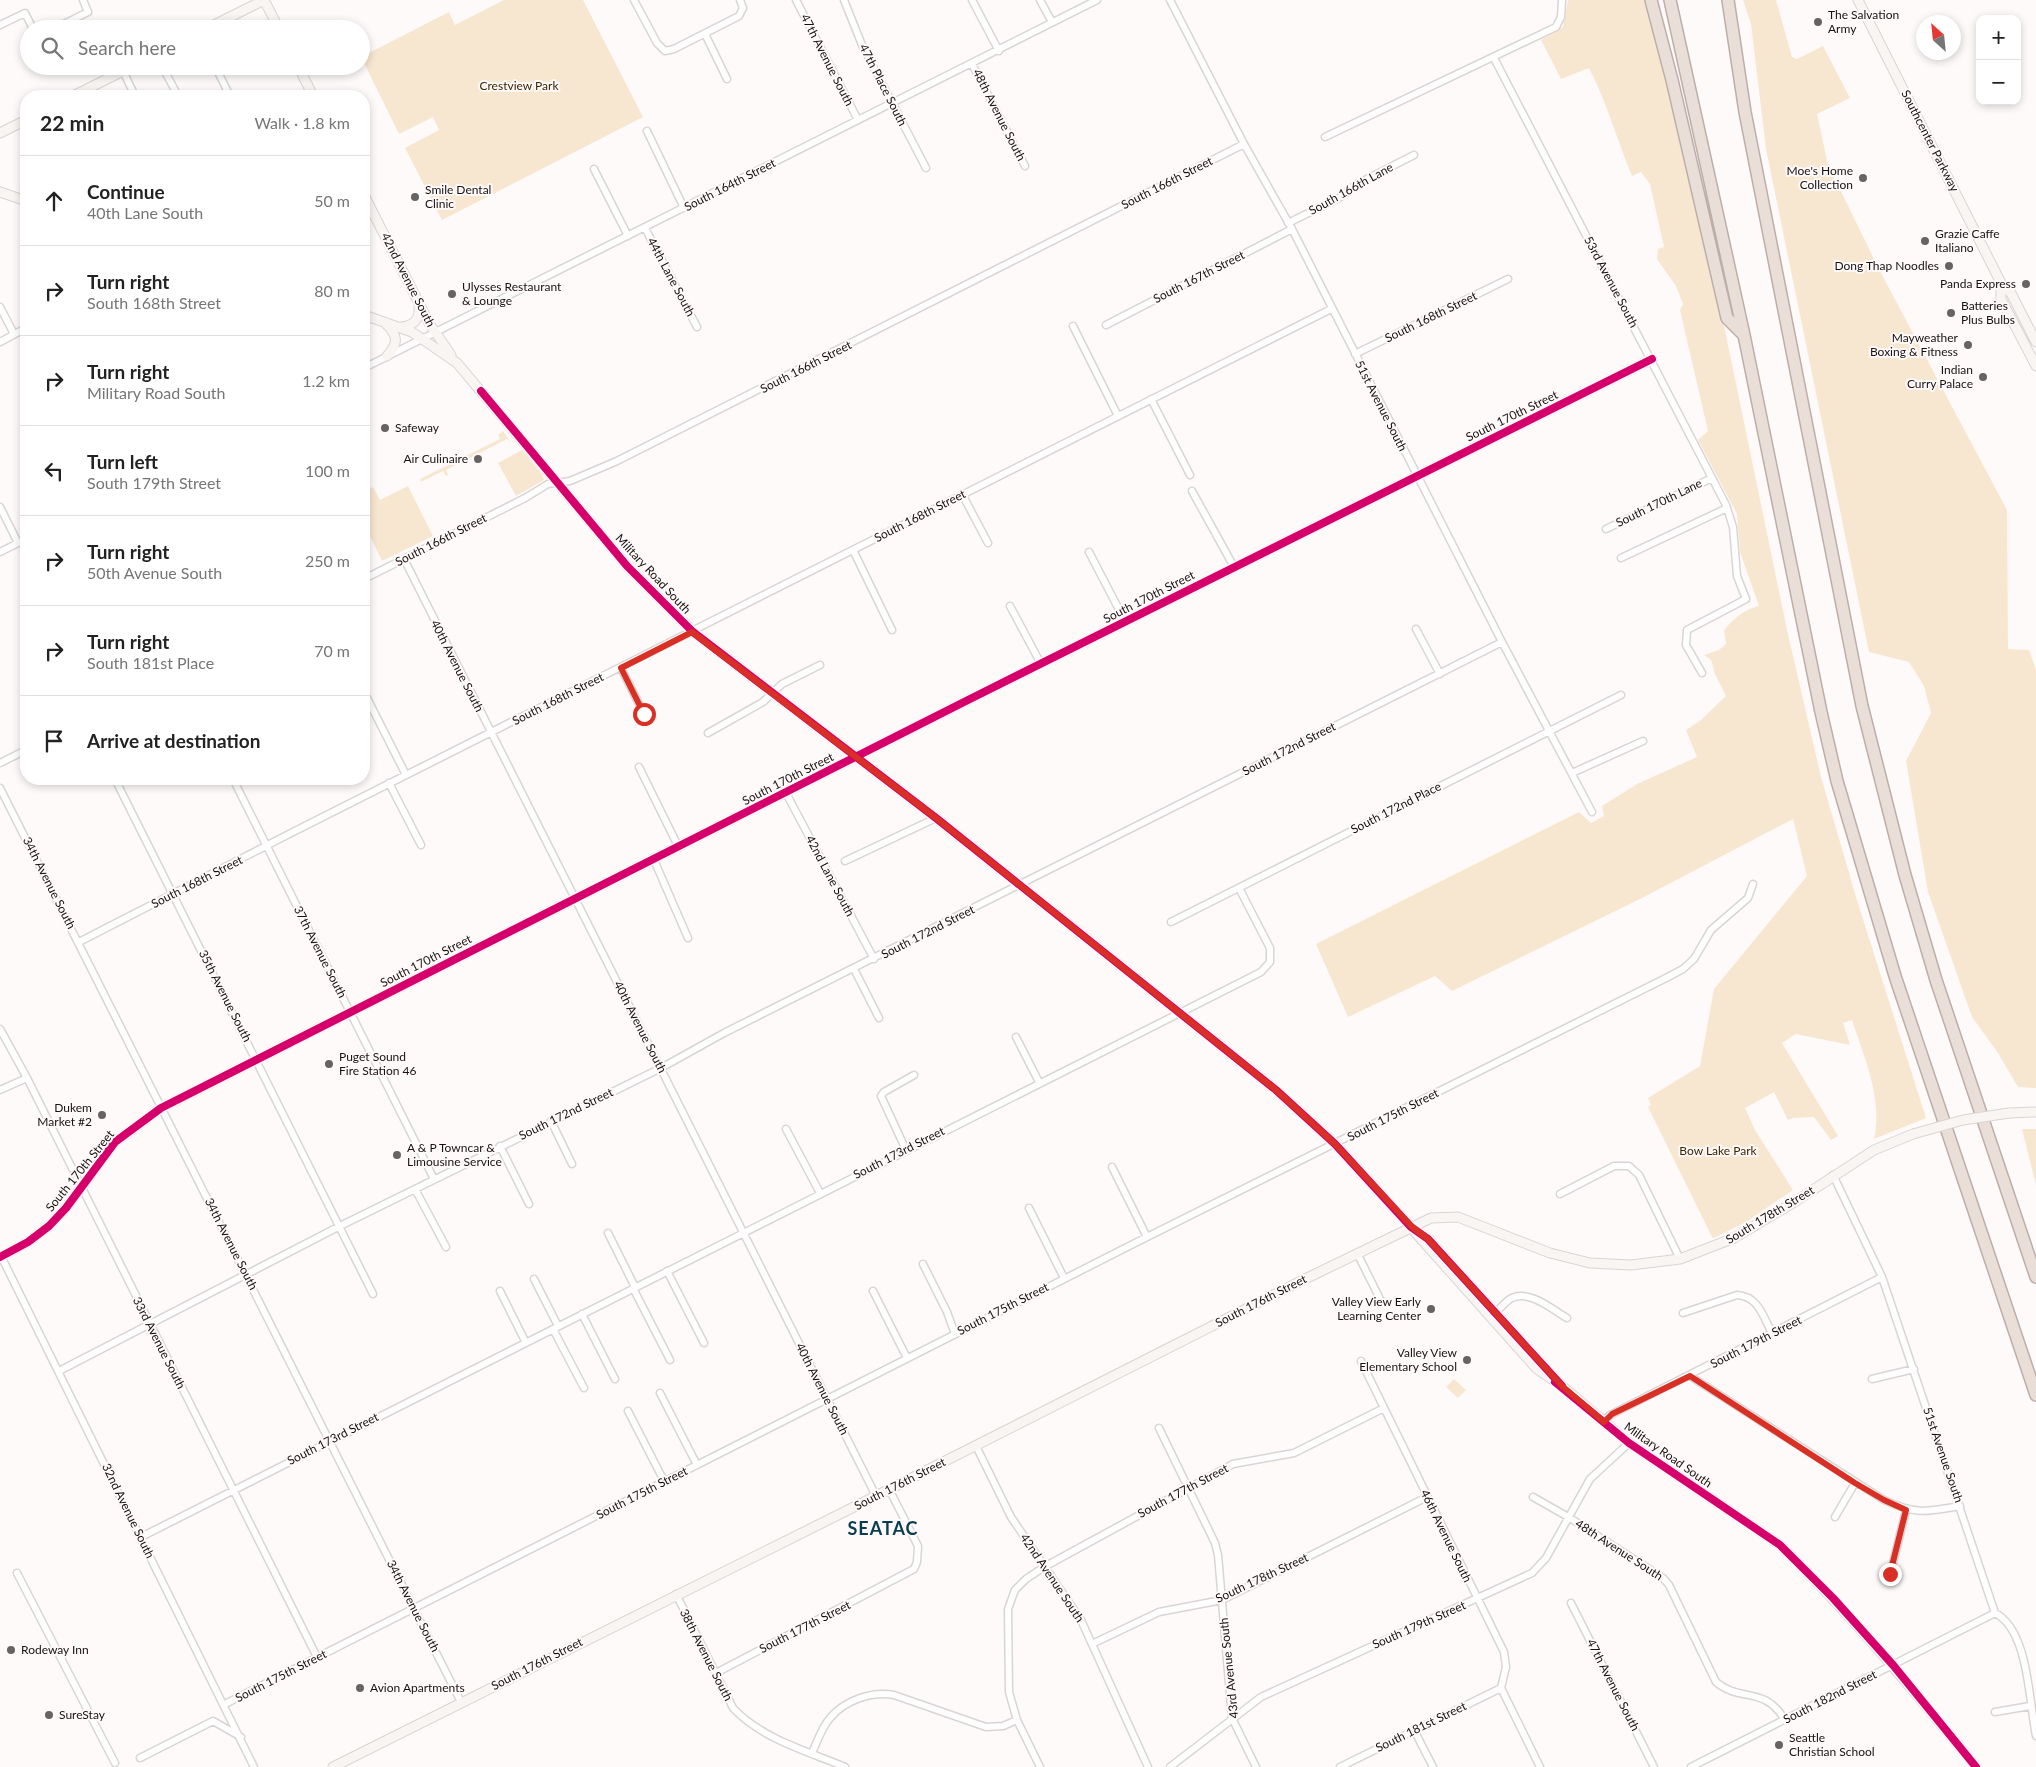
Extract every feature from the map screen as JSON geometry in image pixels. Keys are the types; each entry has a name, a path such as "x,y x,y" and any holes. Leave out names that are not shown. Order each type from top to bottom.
{"highway":[{"path":"1651,0 1672,80 1727,318 1744,335"},
{"path":"1670,0 1744,335 1817,696 1838,781 1895,976 2036,1394"},
{"path":"1723,0 1730,24"},
{"path":"1728,0 1730,24 1745,112 1862,706 1904,875 1936,980 2036,1277"}],"street":[{"path":"72,20 88,12 83,0"},
{"path":"224,20 264,0 274,20"},
{"path":"634,0 657,43 665,51 674,50 739,16 743,8 740,0"},
{"name":"47th Avenue South","path":"796,0 858,120"},
{"name":"47th Place South","path":"844,0 862,45 926,168"},
{"path":"972,0 999,51"},
{"path":"1040,0 1052,22"},
{"name":"South 164th Street","path":"370,365 999,51 1097,0"},
{"name":"51st Avenue South","path":"1170,0 1244,144 1290,226 1502,642 1592,812"},
{"path":"1325,137 1556,28 1559,23 1562,0"},
{"name":"Southcenter Parkway","path":"1858,0 2001,283 2011,294 2036,342"},
{"path":"0,25 25,13 28,20"},
{"path":"705,34 727,79"},
{"name":"53rd Avenue South","path":"1494,58 1652,359 1727,508 1733,527 1737,576 1746,599 1687,630 1686,645 1702,673"},
{"name":"48th Avenue South","path":"972,64 1025,166"},
{"path":"85,90 115,75"},
{"path":"125,75 132,90"},
{"path":"167,75 175,90"},
{"path":"220,75 227,90"},
{"path":"302,75 310,90"},
{"path":"0,133 20,123"},
{"path":"647,131 684,208"},
{"name":"South 166th Street","path":"370,576 525,498 545,485 570,482 617,461 1244,144"},
{"name":"South 166th Lane","path":"1290,226 1339,198 1363,180 1414,155"},
{"path":"594,169 628,236"},
{"path":"0,192 20,199"},
{"name":"42nd Avenue South","path":"370,207 435,333 457,363"},
{"name":"South 167th Street","path":"1106,325 1290,226"},
{"name":"44th Lane South","path":"645,228 697,327"},
{"name":"South 168th Street","path":"1355,354 1508,279"},
{"name":"Southcenter Parkway","path":"2001,283 2001,299 2036,366"},
{"path":"399,327 408,326 415,322 420,313 419,304"},
{"path":"0,308 14,334"},
{"name":"South 168th Street","path":"79,942 389,783 621,668 1331,309"},
{"name":"Military Road South","path":"370,317 399,327 424,339 457,363 627,566 692,632 936,818 1276,1090 1335,1144 1412,1227 1418,1238 1493,1315 1537,1369 1562,1386 1629,1443 1780,1545 1834,1598 1893,1665 1976,1767"},
{"path":"383,321 394,332 397,339 393,349 387,356"},
{"path":"1073,326 1118,416"},
{"path":"0,342 20,331"},
{"name":"South 170th Street","path":"1,1256 28,1242 49,1226 66,1208 114,1142 161,1108 786,794 1234,566 1652,359"},
{"path":"1151,399 1190,475"},
{"name":"South 170th Lane","path":"1606,529 1712,478"},
{"path":"1192,490 1234,566"},
{"path":"962,494 988,543"},
{"path":"0,507 18,543 0,552"},
{"path":"1621,558 1727,508"},
{"path":"853,550 892,630"},
{"path":"1089,552 1125,622"},
{"name":"40th Avenue South","path":"404,559 876,1496"},
{"path":"1010,606 1041,664"},
{"path":"1416,629 1440,674"},
{"name":"South 172nd Street","path":"59,1371 340,1226 661,1068 724,1033 1502,642"},
{"path":"708,734 744,715 763,702 782,684 820,665"},
{"path":"621,668 644,714"},
{"name":"South 172nd Place","path":"1171,922 1621,695"},
{"path":"370,704 406,775"},
{"path":"1572,774 1643,741"},
{"path":"0,763 20,753"},
{"path":"639,767 679,848"},
{"path":"389,783 421,846"},
{"name":"35th Avenue South","path":"118,785 373,1294"},
{"name":"37th Avenue South","path":"236,785 434,1179"},
{"name":"34th Avenue South","path":"0,788 461,1702"},
{"name":"42nd Lane South","path":"786,794 874,959"},
{"path":"845,861 936,818"},
{"path":"654,860 688,938"},
{"name":"South 175th Street","path":"225,1704 1064,1278 1683,969 1694,959 1715,926 1748,898 1753,884"},
{"name":"South 173rd Street","path":"141,1537 1039,1082 1261,972 1270,962 1270,948 1238,888"},
{"path":"854,969 879,1018"},
{"name":"33rd Avenue South","path":"0,1029 27,1078 317,1657"},
{"path":"1016,1037 1039,1082"},
{"path":"906,1150 881,1096 884,1092 914,1075"},
{"path":"0,1090 27,1078"},
{"name":"South 178th Street","path":"1412,1227 1431,1218 1458,1218 1550,1253 1590,1263 1630,1265 1680,1259 1741,1234 1874,1150 1913,1134 1963,1120 2009,1113 2036,1112"},
{"path":"551,1121 572,1164"},
{"path":"786,1128 820,1194"},
{"path":"500,1146 529,1204"},
{"path":"1560,1194 1614,1166 1629,1166 1639,1175 1680,1259"},
{"path":"1112,1167 1147,1237"},
{"name":"51st Avenue South","path":"1833,1175 1882,1277 1995,1613 2005,1618 2022,1651 2036,1736"},
{"path":"415,1189 446,1247"},
{"path":"1029,1208 1064,1278"},
{"name":"South 176th Street","path":"333,1767 1412,1227"},
{"path":"608,1233 670,1360"},
{"path":"1357,1253 1381,1301"},
{"name":"32nd Avenue South","path":"1,1256 225,1704 254,1767"},
{"path":"922,1264 948,1312 955,1334"},
{"path":"666,1271 704,1343"},
{"name":"South 179th Street","path":"1604,1422 1612,1414 1882,1277"},
{"path":"534,1279 584,1388"},
{"path":"500,1291 526,1343"},
{"path":"873,1291 907,1358"},
{"path":"1683,1313 1737,1295 1746,1296 1754,1300 1772,1333"},
{"path":"1493,1315 1511,1298 1524,1296 1537,1300 1567,1318"},
{"path":"582,1314 615,1379"},
{"name":"46th Avenue South","path":"1361,1361 1382,1409 1504,1652 1506,1667 1501,1688"},
{"path":"1872,1379 1914,1369"},
{"path":"1690,1376 1884,1500 1906,1510 1929,1511 1960,1506"},
{"path":"660,1393 697,1465"},
{"name":"South 177th Street","path":"1040,1767 1017,1720 1009,1692 1008,1609 1015,1590 1044,1567 1233,1464 1294,1453 1382,1409"},
{"path":"628,1411 664,1481"},
{"name":"43rd Avenue South","path":"1159,1428 1215,1543 1232,1718 1256,1767"},
{"name":"South 179th Street","path":"1170,1767 1189,1755 1232,1718 1261,1697 1477,1600 1540,1567 1570,1518 1574,1505 1590,1479 1629,1443"},
{"name":"42nd Avenue South","path":"976,1446 1011,1517 1074,1609 1148,1767"},
{"path":"1835,1517 1855,1483"},
{"name":"South 177th Street","path":"716,1673 908,1574 917,1562 918,1546 890,1489"},
{"name":"South 178th Street","path":"1092,1644 1159,1612 1222,1600 1427,1497"},
{"name":"48th Avenue South","path":"1533,1497 1570,1518 1663,1578 1670,1585 1716,1682 1728,1690 1762,1697 1778,1709 1785,1720"},
{"path":"1890,1574 1906,1510"},
{"path":"17,1573 115,1764"},
{"name":"38th Avenue South","path":"676,1594 733,1708 743,1719 761,1732 845,1767"},
{"name":"47th Avenue South","path":"1572,1603 1654,1767"},
{"name":"South 182nd Street","path":"1691,1767 1995,1613"},
{"path":"1501,1688 1540,1767"},
{"name":"South 181st Street","path":"1340,1767 1501,1688"},
{"path":"812,1753 829,1719 840,1709 869,1695 882,1693 894,1695 986,1727 1003,1726 1017,1720"},
{"path":"1996,1712 2030,1706"},
{"path":"140,1758 213,1720 241,1737"},
{"path":"1414,1730 1432,1767"}],"green space":[{"name":"Crestview Park","path":"504,0 583,0 643,117 442,220 405,148 439,130 433,117 399,134 370,75 370,52 449,12 455,25"},
{"name":"Bow Lake Park","path":"1568,0 1645,0 1658,44 1721,311 1787,630 1821,777 1856,897 1926,1118 1874,1139 1876,1109 1874,1094 1867,1063 1852,1020 1843,1023 1850,1045 1796,1034 1782,1043 1838,1136 1831,1140 1814,1117 1788,1120 1774,1092 1745,1108 1755,1130 1793,1190 1746,1222 1714,1238 1648,1107 1651,1105 1648,1098 1700,1066 1714,989 1807,876 1793,819 1640,899 1452,991 1435,976 1348,1017 1316,944 1579,812 1591,823 1604,816 1602,806 1637,784 1697,757 1686,730 1701,720 1726,696 1715,674 1711,660 1704,655 1719,650 1726,644 1724,630 1735,618 1749,609 1759,606 1740,552 1737,514 1698,440 1708,431 1680,310 1683,304 1676,286 1657,259 1658,249 1664,247 1650,184 1641,172 1632,176 1589,68 1561,79 1541,40 1563,27"},
{"path":"1743,0 1776,0 1792,57 1797,59 1823,46 1850,98 1817,114 1828,165 1881,273 2007,510 2008,649 2029,650 2036,670 2036,1088 2018,1087 1998,1053 1972,1017 1928,892 1906,761 1931,713 1924,686 1909,662 1869,652 1766,149 1751,24"},
{"path":"503,431 511,443 507,439 446,470 448,475 446,476 443,471 421,482 420,479 500,439 498,435"},
{"path":"522,450 542,474 544,480 516,496 498,463"},
{"path":"408,486 433,536 382,561 370,536 370,489 373,487 380,500"},
{"path":"2022,1129 2036,1129 2036,1185"},
{"path":"1454,1379 1466,1390 1458,1398 1446,1387"}],"cycle path":[{"path":"0,1257 28,1242 49,1226 66,1208 115,1142 161,1108 964,702 1652,359"},
{"path":"481,391 627,566 693,632 936,818 1276,1090 1335,1144 1411,1227 1428,1239 1562,1386"},
{"path":"1555,1382 1629,1443 1780,1545 1833,1598 1893,1665 1976,1767"}],"place":[{"name":"The Salvation Army","path":"1818,22"},
{"name":"Moe's Home Collection","path":"1863,178"},
{"name":"Smile Dental Clinic","path":"415,197"},
{"name":"Grazie Caffe Italiano","path":"1925,241"},
{"name":"Dong Thap Noodles","path":"1949,266"},
{"name":"Panda Express","path":"2026,284"},
{"name":"Ulysses Restaurant & Lounge","path":"452,294"},
{"name":"Batteries Plus Bulbs","path":"1951,313"},
{"name":"Mayweather Boxing & Fitness","path":"1968,345"},
{"name":"Indian Curry Palace","path":"1983,377"},
{"name":"Safeway","path":"385,428"},
{"name":"Air Culinaire","path":"478,459"},
{"name":"Puget Sound Fire Station 46","path":"329,1064"},
{"name":"Dukem Market #2","path":"102,1115"},
{"name":"A & P Towncar & Limousine Service","path":"397,1155"},
{"name":"Valley View Early Learning Center","path":"1431,1309"},
{"name":"Valley View Elementary School","path":"1467,1360"},
{"name":"Rodeway Inn","path":"11,1650"},
{"name":"Avion Apartments","path":"360,1688"},
{"name":"SureStay","path":"49,1715"},
{"name":"Seattle Christian School","path":"1779,1745"}],"district":[{"name":"SEATAC","path":"883,1529"}],"route":[{"path":"644,714 621,668 692,632 936,818 1276,1090 1335,1144 1412,1227 1428,1239 1562,1386 1604,1422 1610,1415 1690,1376 1855,1483 1906,1510 1890,1574"}]}
